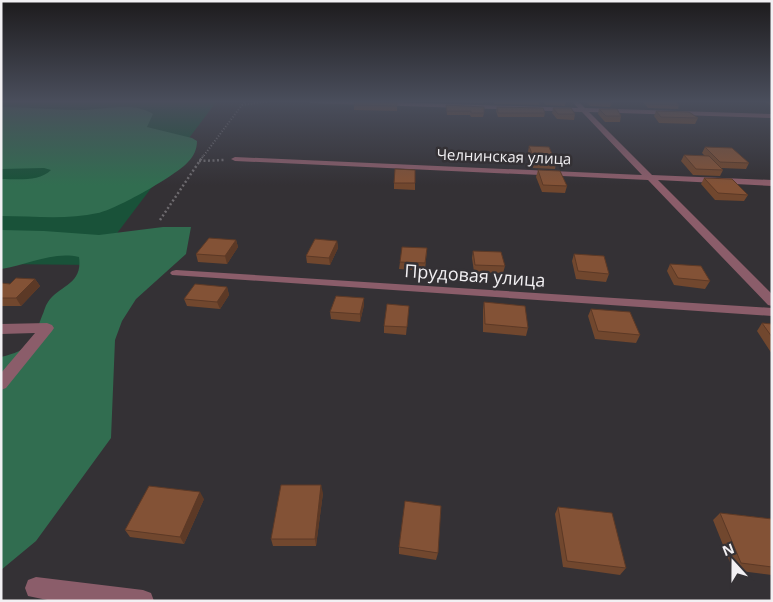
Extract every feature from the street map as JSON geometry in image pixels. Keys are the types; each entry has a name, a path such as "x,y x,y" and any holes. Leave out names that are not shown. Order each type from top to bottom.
{"street":[{"path":"603,129 772,302"},
{"name":"Челнинская улица","path":"235,159 649,176 772,183"},
{"name":"Прудовая улица","path":"176,274 772,312"},
{"path":"1,329 47,328 1,384"},
{"path":"36,588 143,601"}],"path":[{"path":"160,220 223,129"},
{"path":"199,162 235,159"}],"green space":[{"path":"1,129 196,129 93,265 1,264"},
{"path":"1,129 156,129 192,138 197,141 195,152 190,160 172,175 131,199 98,213 86,215 50,217 1,216 1,179 34,178 51,170 44,168 1,169"},
{"path":"163,227 191,227 186,254 136,299 122,321 115,340 111,438 36,541 1,570 1,357 18,351 29,344 47,304 53,296 74,279 79,266 79,257 50,257 1,269 1,230 99,235"}],"building":[{"path":"529,146 549,147 556,163 535,162"},
{"path":"705,147 732,148 749,163 720,162"},
{"path":"684,155 709,156 723,170 696,169"},
{"path":"395,169 415,170 415,183 394,183"},
{"path":"538,170 560,171 567,186 543,185"},
{"path":"704,178 732,179 748,195 718,193"},
{"path":"209,238 236,240 225,256 196,254"},
{"path":"315,239 337,241 329,258 306,256"},
{"path":"402,247 427,248 425,263 400,262"},
{"path":"473,251 501,252 505,266 475,265"},
{"path":"574,254 604,256 609,274 578,271"},
{"path":"670,264 701,266 710,281 678,278"},
{"path":"16,278 35,279 16,298 1,298 1,283 10,284"},
{"path":"195,284 227,287 217,302 184,299"},
{"path":"336,296 364,298 360,314 330,312"},
{"path":"484,302 525,306 528,328 485,324"},
{"path":"387,304 409,306 407,327 384,326"},
{"path":"591,309 630,312 640,335 598,331"},
{"path":"762,323 772,324 772,337"},
{"path":"281,485 321,485 315,539 271,539"},
{"path":"149,486 200,492 180,537 125,530"},
{"path":"405,501 441,506 438,553 399,547"},
{"path":"558,507 612,513 626,568 567,561"},
{"path":"720,513 772,519 772,567 741,563"}]}
